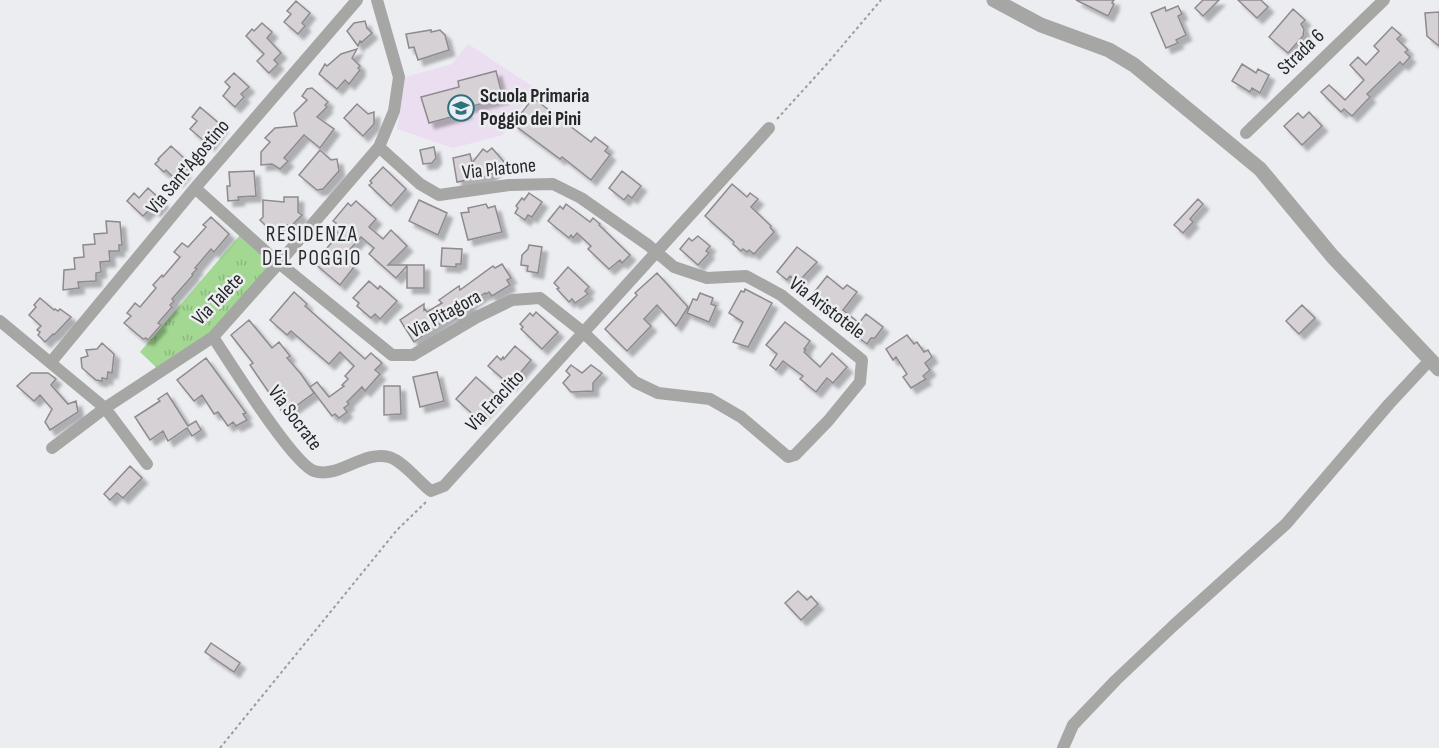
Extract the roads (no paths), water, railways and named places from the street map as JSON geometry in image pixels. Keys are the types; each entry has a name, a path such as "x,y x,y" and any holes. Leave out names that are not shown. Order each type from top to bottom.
{"street":[{"name":"Via Sant'Agostino","path":"51,362 195,188 357,0"},
{"name":"Via Talete","path":"52,448 105,408 213,337 379,147 394,111 399,77 377,0"},
{"path":"994,0 1041,26 1109,50 1134,65 1251,162 1279,190 1333,257 1435,364 1389,404 1286,524 1173,626 1073,725 1063,748"},
{"name":"Strada 6","path":"1246,133 1384,0"},
{"name":"Via Eraclito","path":"431,491 444,486 769,128"},
{"name":"Via Platone","path":"379,147 420,184 439,195 509,185 553,184 581,198 656,252"},
{"name":"Via Pitagora","path":"195,188 279,263 392,356 413,355 477,317 512,300 540,298 583,332"},
{"name":"Via Aristotele","path":"583,332 634,382 658,393 710,399 741,417 788,457 795,455 828,421 860,382 862,360 780,295 746,276 707,279 674,267 656,252"},
{"path":"0,321 105,408 147,464"},
{"name":"Via Socrate","path":"213,337 272,424 306,467 325,472 377,456 389,457 431,491"}],"place":[{"name":"Scuola Primaria Poggio dei Pini","path":"461,108"}],"district":[{"name":"RESIDENZA DEL POGGIO","path":"312,246"}]}
